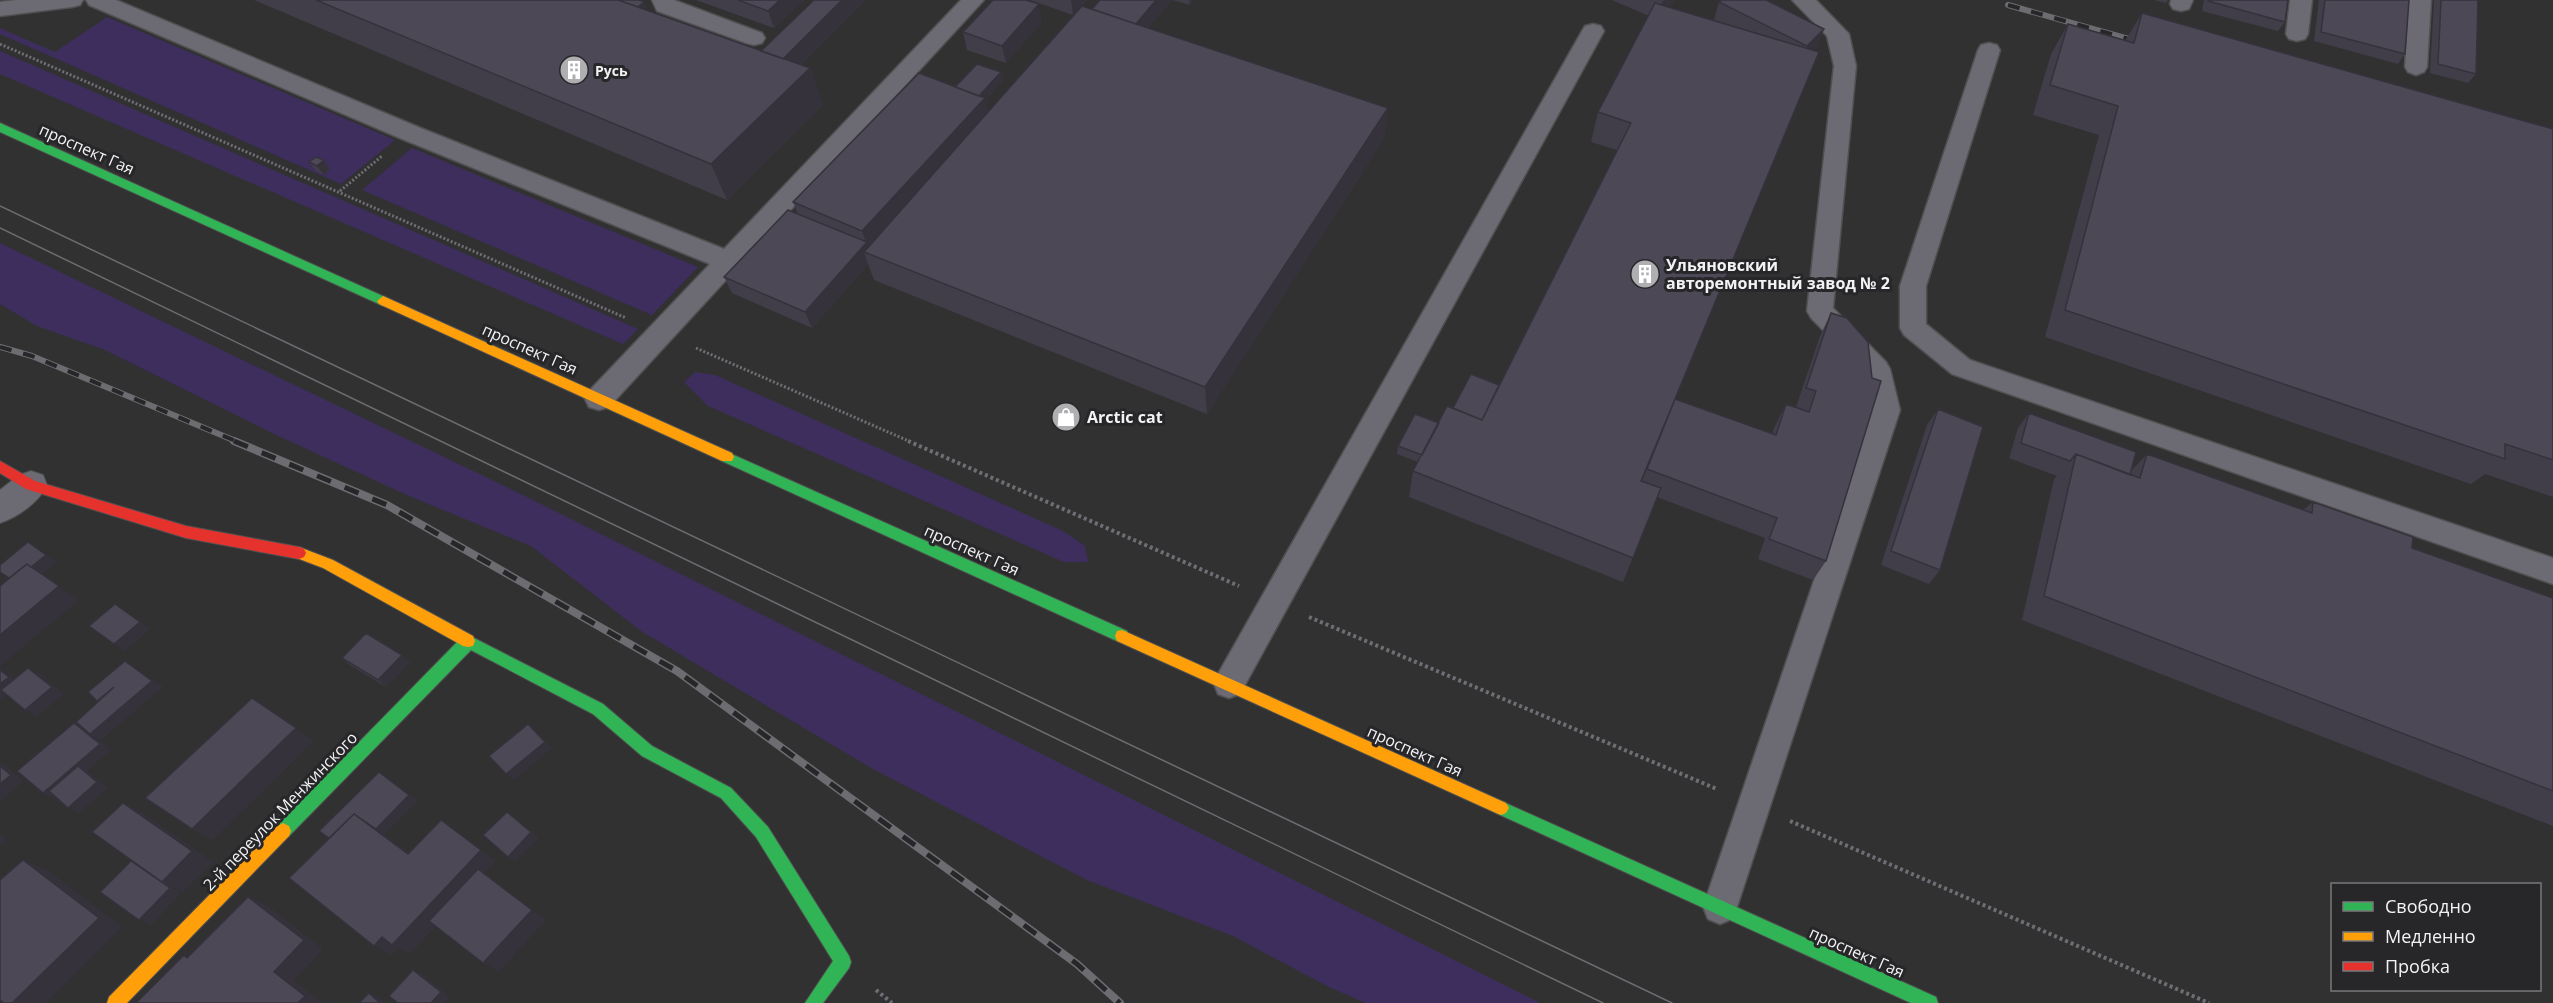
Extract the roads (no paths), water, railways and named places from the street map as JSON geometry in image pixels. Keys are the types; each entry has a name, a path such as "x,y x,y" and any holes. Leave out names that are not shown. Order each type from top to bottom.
{"main road":[{"name":"проспект Гая","path":"0,127 1930,1003"},
{"path":"0,466 31,485 186,532 298,553 328,564 469,642 598,709 647,751 726,793 762,832 843,962 813,1003"},
{"name":"2-й переулок Менжинского","path":"115,1003 469,642"}],"street":[{"path":"0,509 31,485"}],"lane":[{"path":"0,9 72,0"},
{"path":"97,0 410,133 728,261"},
{"path":"663,0 665,6 754,38"},
{"path":"598,399 973,0"},
{"path":"1720,907 1886,410 1877,369 1820,311 1845,66 1838,34 1803,0"},
{"path":"2296,34 2301,0"},
{"path":"2416,67 2420,0"},
{"path":"1229,684 1593,31"},
{"path":"1989,50 1913,286 1913,328 1961,367 2553,571"}],"tram line":[{"path":"0,206 1672,1003"},
{"path":"0,228 1603,1003"}],"railway":[{"path":"2008,5 2143,43"},
{"path":"0,347 32,356 238,442"},
{"path":"234,441 387,505 677,671 1077,964 1120,1003"}],"place":[{"name":"Русь","path":"574,70"},
{"name":"Ульяновский авторемонтный завод № 2","path":"1645,274"},
{"name":"Arctic cat","path":"1066,417"}]}
